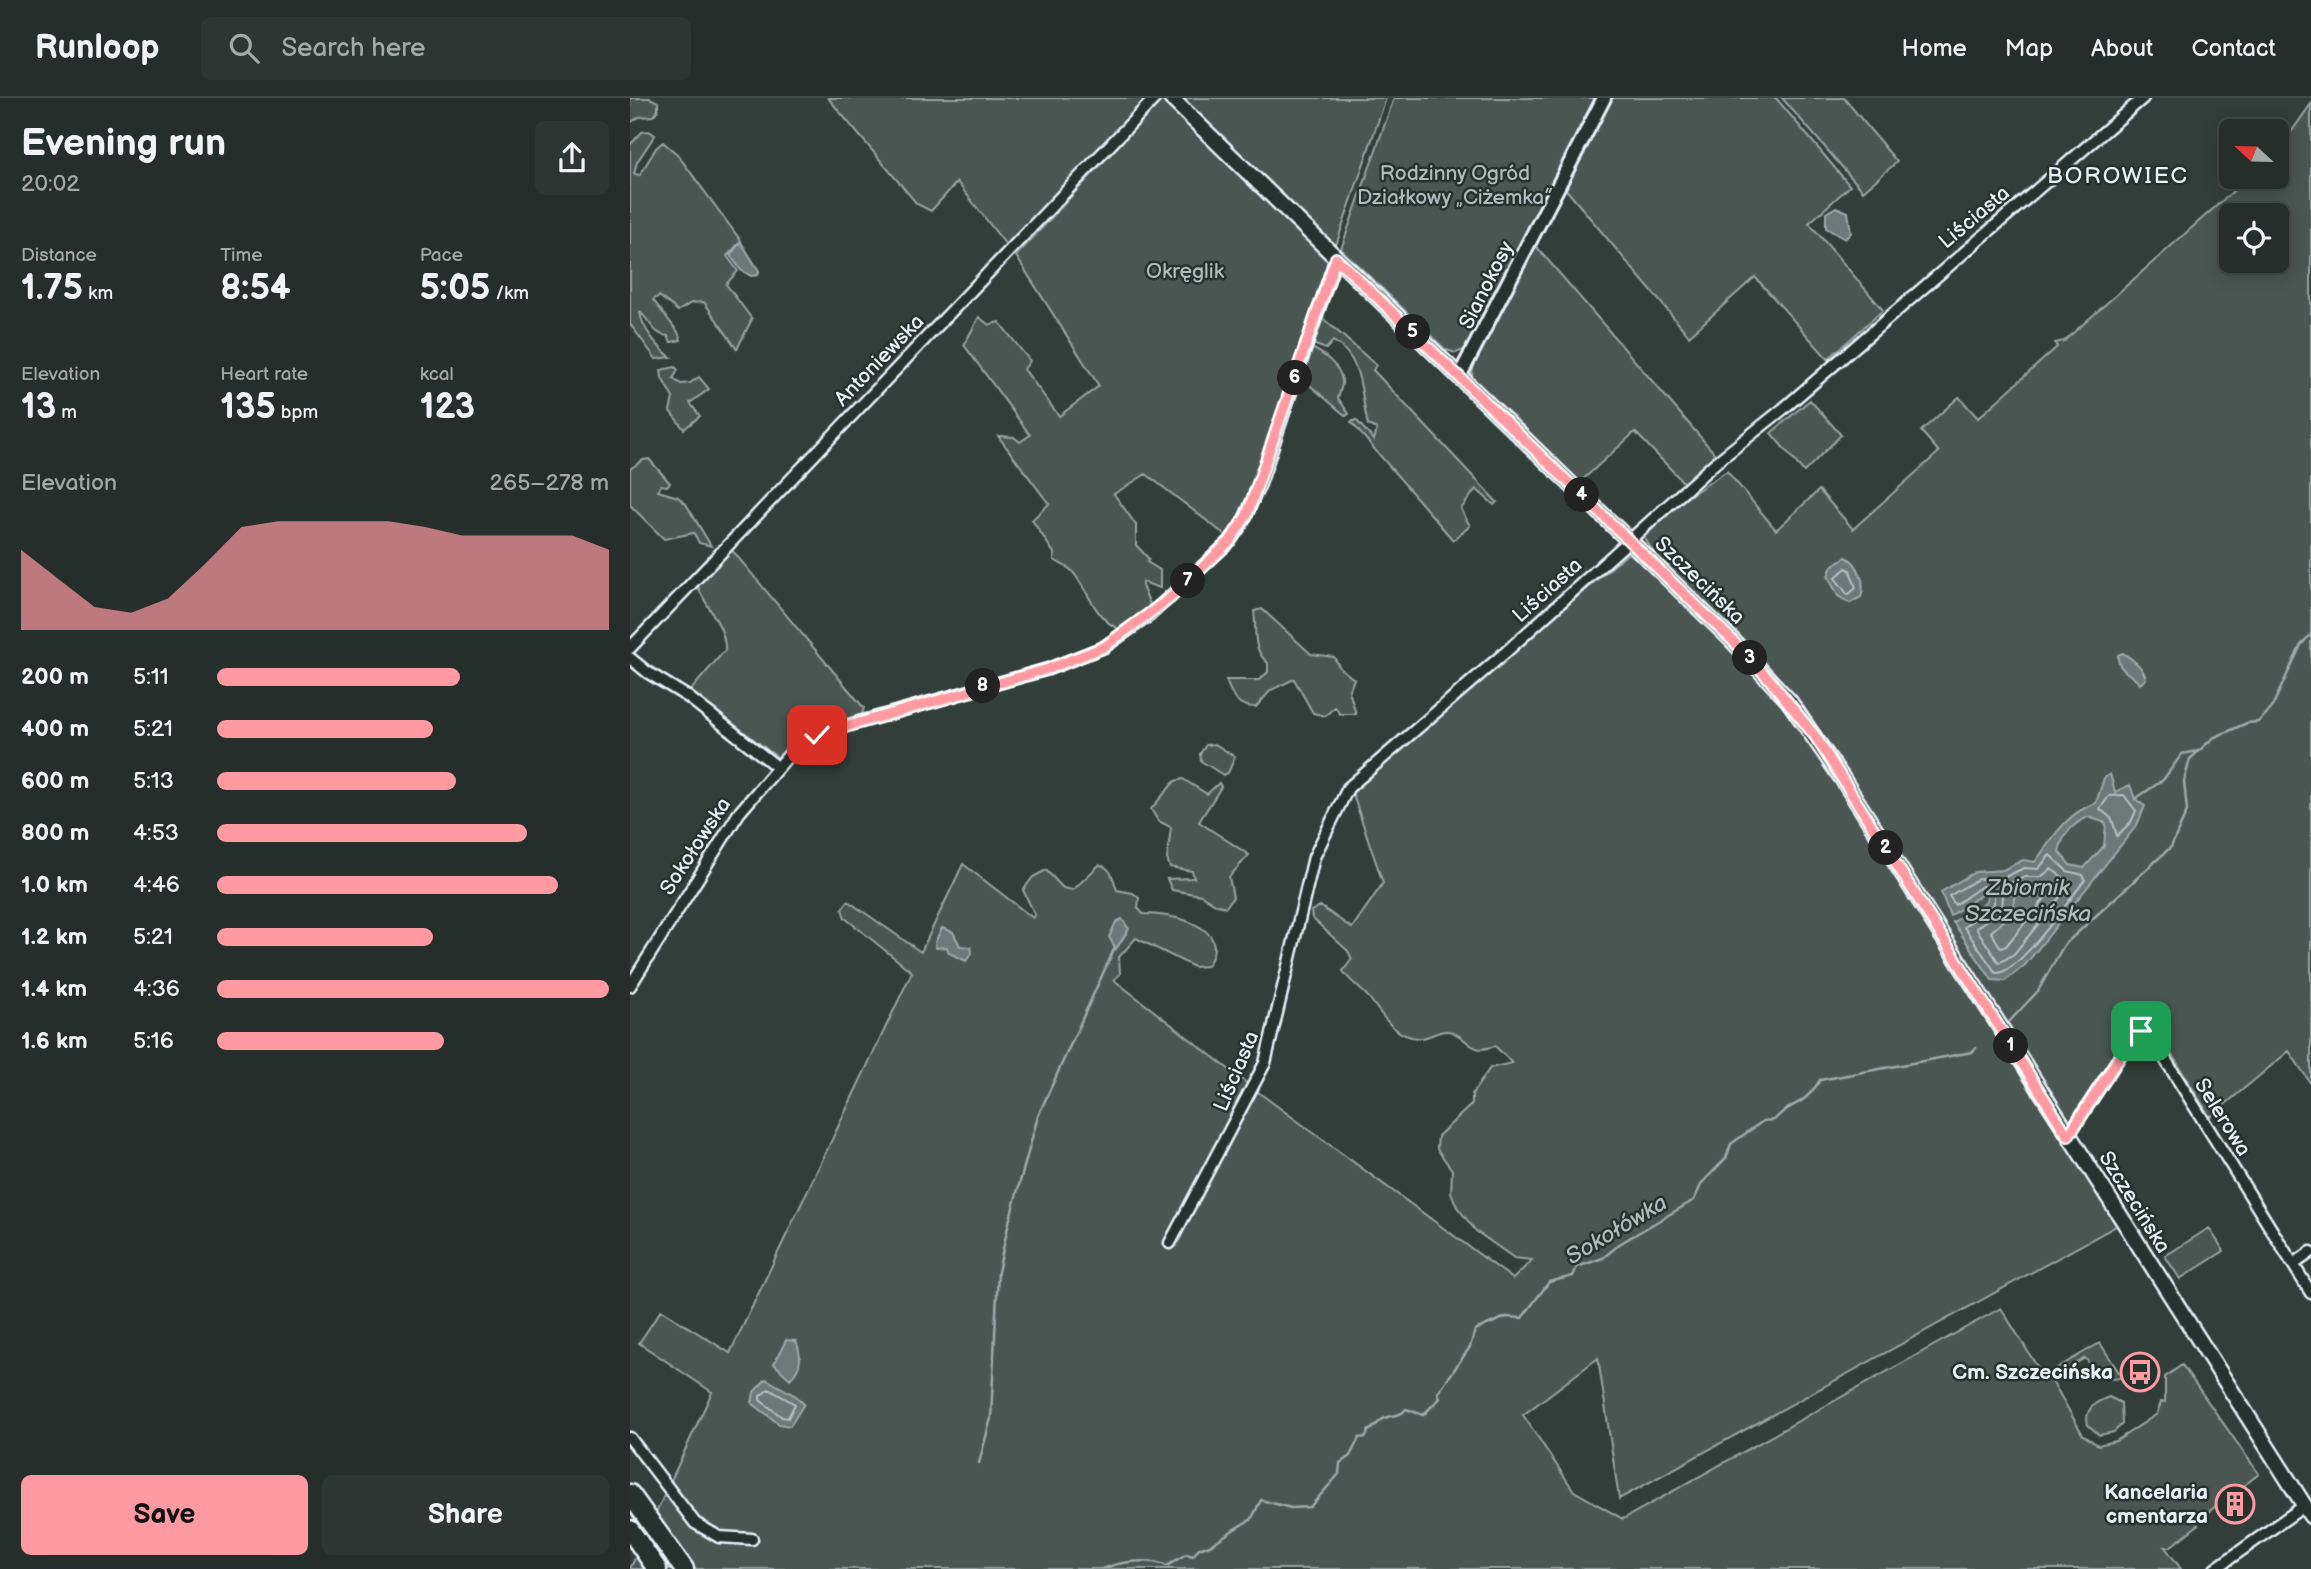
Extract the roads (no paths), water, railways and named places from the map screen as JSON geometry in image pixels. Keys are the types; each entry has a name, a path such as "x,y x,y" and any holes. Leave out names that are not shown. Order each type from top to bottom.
{"highway":[{"path":"630,1493 684,1569"},
{"path":"630,1530 657,1569"}],"main road":[{"name":"Szczecińska","path":"1171,98 1751,659 1794,709 1842,778 2308,1510"}],"street":[{"name":"Antoniewska","path":"630,648 1155,98"},
{"name":"Sianokosy","path":"1460,377 1604,98"},
{"name":"Liściasta","path":"1170,1243 1265,1063 1314,857 1345,792 1630,542 1714,464 1783,409 2143,98"},
{"name":"Sokołowska","path":"630,986 738,813 776,766 794,749 817,735 1048,669 1104,647 1150,615 1230,541 1242,524 1260,484 1336,258"},
{"path":"630,658 647,673 688,697 776,766"},
{"name":"Selerowa","path":"2068,1136 2133,1036 2138,1031 2145,1032 2156,1043 2311,1293"},
{"path":"2294,1264 2311,1252"},
{"path":"630,1438 695,1523 719,1537 752,1539"},
{"path":"2215,1569 2308,1510"}],"water":[{"path":"1836,207 1848,212 1851,233 1845,239 1826,228 1826,213"},
{"path":"741,242 759,271 758,275 751,276 741,270 730,255"},
{"path":"1846,557 1858,569 1863,586 1861,597 1850,603 1838,596 1828,576 1832,566"},
{"path":"2123,653 2143,670 2146,679 2140,684 2120,665 2118,655"},
{"name":"Zbiornik Szczecińska","path":"2110,774 2115,792 2130,785 2135,799 2145,806 2137,825 2025,965 2005,981 1992,980 1953,922 1985,903 1988,895 1984,893 1950,916 1941,892 1975,872 2003,870 2023,860 2035,862 2068,820 2096,803 2104,778","holes":["2088,817 2106,823 2104,846 2084,868 2070,865 2059,852 2069,831"]},
{"path":"1122,919 1129,929 1116,949 1109,937 1116,922"},
{"path":"942,928 953,932 960,946 971,947 972,953 966,961 949,953 947,947 936,948 935,942"},
{"path":"786,1340 796,1341 800,1357 797,1371 790,1379 774,1364"},
{"path":"766,1379 796,1396 804,1404 790,1426 779,1424 752,1403 754,1392"}],"waterway":[{"name":"Sokołówka","path":"2007,1024 2038,991 2064,945 2171,847 2187,811 2184,781 2190,759 2213,738 2247,723 2258,722 2271,709 2301,645 2311,634"},
{"path":"2135,799 2163,780 2182,754 2198,751"},
{"path":"979,1463 991,1418 998,1272 1009,1222 1038,1116 1115,947"},
{"name":"Sokołówka","path":"1103,1569 1135,1562 1153,1562 1167,1566 1186,1554 1193,1556 1199,1548 1210,1545 1251,1520 1261,1500 1291,1508 1310,1507 1339,1474 1340,1463 1350,1456 1359,1438 1366,1437 1368,1431 1383,1419 1406,1409 1423,1415 1440,1398 1438,1393 1470,1347 1475,1330 1506,1317 1522,1318 1549,1282 1573,1276 1577,1267 1603,1258 1621,1243 1694,1200 1702,1183 1726,1158 1731,1144 1763,1121 1774,1120 1808,1096 1820,1080 1972,1052 1976,1048"}],"place":[{"name":"Cm. Szczecińska","path":"2140,1372"},
{"name":"Kancelaria cmentarza","path":"2235,1504"}],"district":[{"name":"BOROWIEC","path":"2118,175"}],"park label":[{"name":"Rodzinny Ogród Działkowy „Ciżemka”","path":"1455,185"},
{"name":"Okręglik","path":"1185,271"}]}
